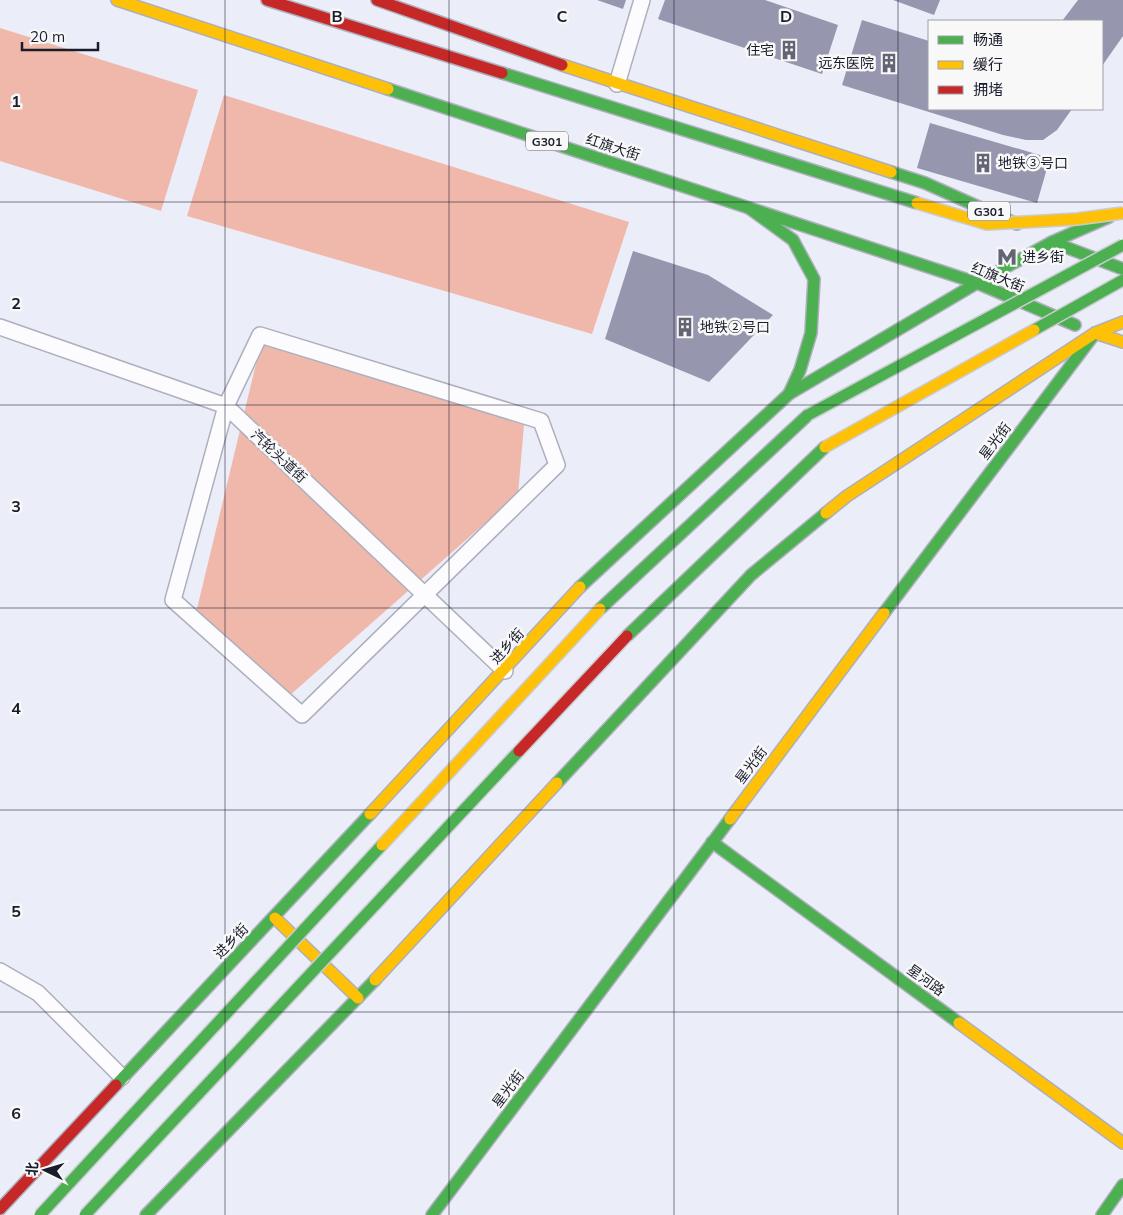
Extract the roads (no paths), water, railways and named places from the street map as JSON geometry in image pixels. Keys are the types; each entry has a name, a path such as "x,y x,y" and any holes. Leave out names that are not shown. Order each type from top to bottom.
{"main road":[{"name":"红旗大街","path":"118,0 976,283 1095,333 1123,342"},
{"path":"267,0 987,224 1077,220 1123,212"},
{"name":"G301","path":"377,0 617,84 925,183 1052,242"},
{"path":"749,208 793,240 814,279 811,333 800,370 789,394"},
{"name":"进乡街","path":"0,1209 505,671 576,591 789,394 976,283 1052,242 1123,212"},
{"path":"1052,242 1123,270"},
{"path":"40,1215 600,609 808,415 1123,245"},
{"path":"85,1215 627,636 825,447 1123,280"},
{"path":"146,1215 358,998 751,575 847,496 1095,333 1123,322"},
{"name":"星光街","path":"432,1215 1095,333"},
{"name":"星河路","path":"712,842 1123,1143"},
{"path":"274,918 358,998"},
{"path":"1102,1215 1123,1185"}],"lane":[{"path":"617,84 642,0"},
{"name":"汽轮头道街","path":"1,331 226,406 505,671"},
{"path":"260,335 541,421 557,465 425,593 302,715 173,600 226,406 260,335"},
{"path":"0,971 38,993 122,1077"}],"place":[{"name":"住宅","path":"789,50"},
{"name":"远东医院","path":"889,63"},
{"name":"地铁③号口","path":"983,163"},
{"name":"进乡街","path":"1007,257"},
{"name":"地铁②号口","path":"685,327"}]}
